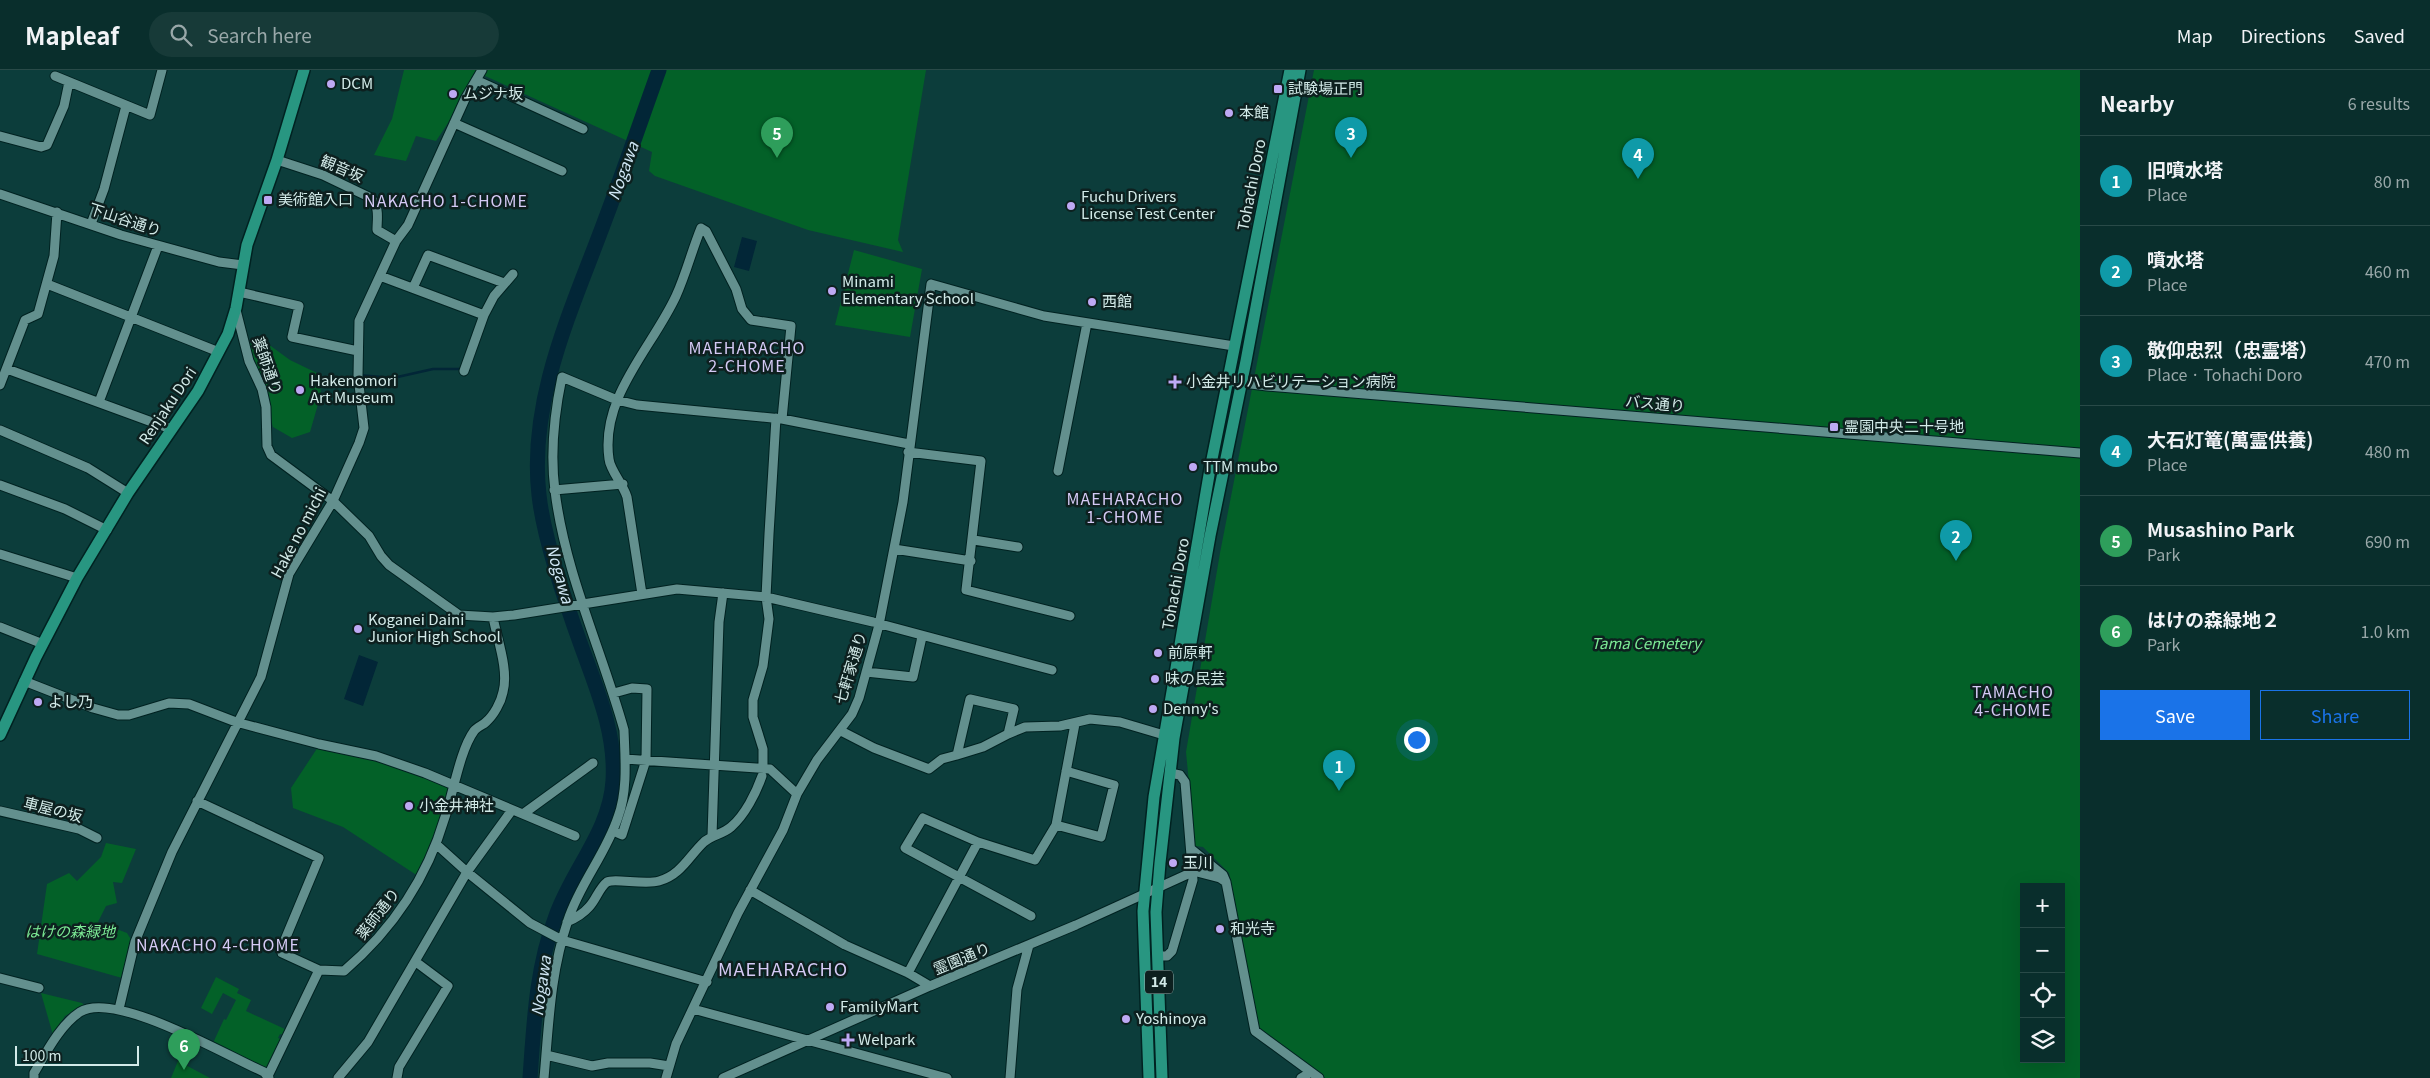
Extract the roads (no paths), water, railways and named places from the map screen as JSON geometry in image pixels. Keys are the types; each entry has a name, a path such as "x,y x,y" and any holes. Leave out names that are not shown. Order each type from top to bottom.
{"main road":[{"name":"Renjaku Dori","path":"0,735 24,681 77,578 128,493 198,391 228,334 236,308 247,245 277,160 304,70"},
{"name":"Tohachi Doro","path":"1149,1078 1143,895 1154,797 1227,381 1290,70"},
{"name":"Tohachi Doro","path":"1162,1078 1158,887 1174,738 1210,536 1242,384 1300,70"},
{"path":"1234,349 1237,352 1242,349 1247,324 1260,287"}],"street":[{"path":"55,76 150,115 162,70"},
{"name":"Hake no michi","path":"119,1010 135,942 172,852 236,722 261,677 289,574 333,501 364,428 358,376 359,321 396,241 408,225 454,123 482,70"},
{"path":"476,80 583,129"},
{"path":"0,136 41,148 47,145 64,106 69,82"},
{"path":"91,224 104,189 126,106"},
{"path":"454,123 562,171"},
{"name":"観音坂","path":"277,160 324,175 371,198 376,203 378,213 377,230 396,241"},
{"name":"下山谷通り","path":"0,194 57,212 121,236 219,262 243,265"},
{"path":"0,385 24,320 38,314 54,256 57,212"},
{"path":"567,922 580,916 590,907 606,883 612,880 638,884 659,881 677,873 712,836 730,828 738,820 754,796 763,772 763,749 753,717 754,700 763,666 769,619 766,597 771,481 791,326 751,320 742,310 736,289 709,237 701,228 676,295 631,372 617,400 608,444 609,462 623,484 642,594"},
{"path":"99,402 158,246"},
{"path":"413,288 428,255 504,283"},
{"path":"464,371 484,315 504,283 513,274"},
{"path":"380,276 484,315"},
{"path":"47,284 219,352"},
{"name":"七軒家通り","path":"666,1078 676,1044 750,890 783,830 798,794 816,760 841,731 859,698 879,625 903,502 931,284 1011,308 1087,323"},
{"path":"239,292 299,306 292,337 358,351"},
{"name":"薬師通り","path":"236,308 249,361 262,389 266,406 267,446 271,455 333,501 369,536 380,556 389,565 459,615 493,617 504,674 504,692 488,720 474,730 453,785 446,816 436,844 410,898 397,917 362,956 344,971 320,970"},
{"path":"1058,472 1087,323 1234,349"},
{"path":"7,369 171,428"},
{"path":"544,1078 552,980 562,940 575,899 613,831 619,816 624,788 626,759 624,730 614,693 562,535 554,490 553,436 562,377 617,400 637,405 779,418 909,448 981,461 975,507 974,540 966,590 1070,616"},
{"name":"バス通り","path":"1227,381 1242,384 2080,453"},
{"path":"0,430 81,464 128,493"},
{"path":"554,490 623,484"},
{"path":"0,486 65,509 107,530"},
{"path":"974,540 1018,547"},
{"path":"894,549 971,561"},
{"path":"0,554 77,578"},
{"path":"493,617 550,610 677,589 724,593 766,597 847,615 922,637 1052,670"},
{"path":"712,836 719,622 724,593"},
{"path":"0,627 43,644"},
{"path":"866,672 913,677 922,637"},
{"path":"24,681 93,708 118,715 175,703 189,704 236,722 319,744 376,756 453,785 575,836"},
{"path":"613,831 622,835 646,760 647,689 632,688 614,693"},
{"path":"957,755 970,699 1014,709 1008,734"},
{"path":"841,731 874,748 929,770 942,758 983,747 1025,727 1075,724 1082,720 1114,721 1164,735"},
{"path":"1031,916 905,848 923,818 978,842 1035,860 1056,825 1075,724"},
{"path":"626,759 714,764 763,772 770,769 798,794"},
{"path":"523,814 593,763"},
{"path":"1056,825 1101,838 1114,785 1066,771"},
{"path":"1158,956 1167,956 1172,951 1193,880 1192,849 1185,782 1180,775 1170,773"},
{"path":"34,1078 34,1073 54,1041 80,1012 92,1007 119,1010 178,1030 264,1072 268,1077 320,970 282,953 284,942 319,858 198,800"},
{"path":"338,1078 368,1042 416,962 436,922 467,872 512,810"},
{"name":"車屋の坂","path":"0,811 79,829 97,838"},
{"path":"908,973 978,842"},
{"path":"436,844 467,872 532,924 562,940 707,982"},
{"path":"1192,849 1223,875 1226,882 1255,1031 1319,1078"},
{"name":"霊園通り","path":"724,1078 1210,864"},
{"path":"1193,871 1220,878 1226,882"},
{"path":"750,890 845,945 853,946 930,986"},
{"path":"1010,1078 1017,989 1029,945"},
{"path":"397,1078 399,1067 448,986 416,962"},
{"path":"0,978 39,988"},
{"path":"693,1009 908,1073 946,1078"},
{"path":"546,1055 592,1066 617,1063 650,1063 668,1066"},
{"path":"1301,1078 1311,1072"}],"water":[{"path":"742,237 757,241 749,271 734,267"},
{"path":"359,655 378,662 363,706 344,699"}],"waterway":[{"name":"Nogawa","path":"530,1078 537,996 549,936 563,899 598,834 605,817 613,781 612,747 605,713 563,592 542,513 537,459 540,424 556,354 567,320 659,70"},
{"path":"359,375 393,378 433,369 461,369"}],"place":[{"name":"DCM","path":"331,84"},
{"name":"試験場正門","path":"1278,89"},
{"name":"ムジナ坂","path":"453,94"},
{"name":"本館","path":"1229,113"},
{"name":"Musashino Park","path":"777,158"},
{"name":"敬仰忠烈（忠霊塔）","path":"1351,158"},
{"name":"大石灯篭(萬霊供養)","path":"1638,179"},
{"name":"美術館入口","path":"268,200"},
{"name":"Fuchu Drivers License Test Center","path":"1071,206"},
{"name":"Minami Elementary School","path":"832,291"},
{"name":"西館","path":"1092,302"},
{"name":"小金井リハビリテーション病院","path":"1175,382"},
{"name":"Hakenomori Art Museum","path":"300,390"},
{"name":"霊園中央二十号地","path":"1834,427"},
{"name":"TTM mubo","path":"1193,467"},
{"name":"噴水塔","path":"1956,561"},
{"name":"Koganei Daini Junior High School","path":"358,629"},
{"name":"前原軒","path":"1158,653"},
{"name":"味の民芸","path":"1155,679"},
{"name":"よし乃","path":"38,702"},
{"name":"Denny's","path":"1153,709"},
{"name":"旧噴水塔","path":"1339,791"},
{"name":"小金井神社","path":"409,806"},
{"name":"玉川","path":"1173,863"},
{"name":"和光寺","path":"1220,929"},
{"name":"FamilyMart","path":"830,1007"},
{"name":"Yoshinoya","path":"1126,1019"},
{"name":"Welpark","path":"848,1040"},
{"name":"はけの森緑地２","path":"184,1070"}],"district":[{"name":"NAKACHO 1-CHOME","path":"446,201"},
{"name":"MAEHARACHO 2-CHOME","path":"747,357"},
{"name":"MAEHARACHO 1-CHOME","path":"1125,508"},
{"name":"TAMACHO 4-CHOME","path":"2013,701"},
{"name":"NAKACHO 4-CHOME","path":"218,945"},
{"name":"MAEHARACHO","path":"783,970"}],"park label":[{"name":"Tama Cemetery","path":"1646,644"},
{"name":"はけの森緑地","path":"70,932"}]}
